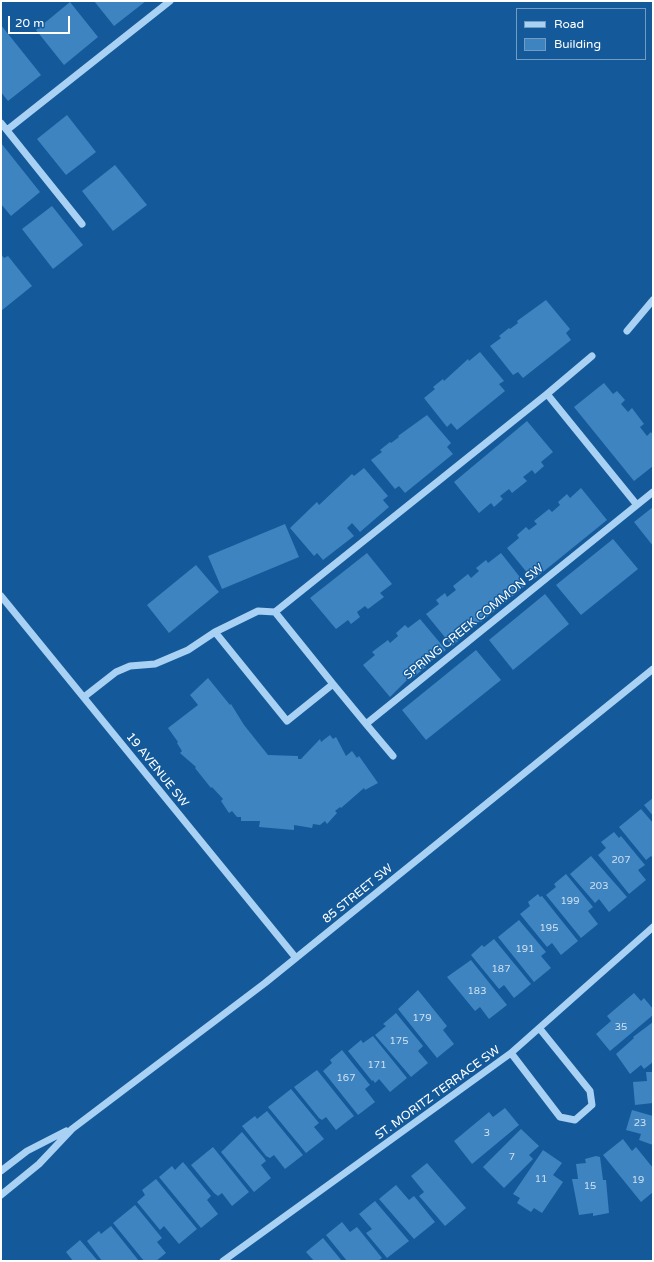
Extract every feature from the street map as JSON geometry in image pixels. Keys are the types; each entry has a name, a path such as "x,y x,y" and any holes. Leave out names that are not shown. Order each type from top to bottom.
{"street":[{"path":"7,130 170,1"},
{"path":"1,123 82,224"},
{"path":"627,331 653,300"},
{"path":"84,698 116,672 130,666 155,664 188,650 215,632 258,611 275,612 547,394 592,356"},
{"path":"547,394 637,505"},
{"name":"SPRING CREEK COMMON SW","path":"366,724 653,492"},
{"name":"19 AVENUE SW","path":"1,596 296,958"},
{"path":"275,612 392,756"},
{"path":"215,632 286,721 333,684"},
{"name":"85 STREET SW","path":"1,1195 38,1164 72,1128 296,958 653,669"},
{"name":"ST. MORITZ TERRACE SW","path":"224,1261 511,1054 653,927"},
{"path":"511,1054 560,1117 575,1120 592,1105 590,1091 540,1029"},
{"name":"85 STREET SW","path":"1,1171 27,1151 72,1128"}],"building":[{"path":"94,1 146,1 114,26"},
{"path":"70,2 98,37 64,65 36,30"},
{"path":"1,25 41,75 8,101 1,92"},
{"path":"67,115 96,152 66,175 37,139"},
{"path":"1,143 40,192 11,216 1,204"},
{"path":"115,165 147,205 113,231 82,191"},
{"path":"52,206 83,245 53,269 22,229"},
{"path":"1,254 4,258 8,256 32,286 1,311"},
{"path":"546,300 570,329 566,333 571,340 523,378 518,372 513,375 490,346 501,338 499,336 518,323 517,321"},
{"path":"480,352 504,381 499,384 505,391 457,430 451,423 447,427 424,398 435,389 433,387 443,379 444,381 468,359 469,361"},
{"path":"604,383 613,394 617,391 625,400 621,404 628,412 632,408 644,424 640,427 647,436 651,432 653,435 653,466 634,481 574,407"},
{"path":"427,415 451,443 447,447 453,454 405,493 399,486 395,489 371,460 382,452 380,450"},
{"path":"527,421 553,452 541,462 544,466 535,474 532,470 523,477 527,481 512,493 509,489 500,496 503,499 494,507 491,503 479,513 454,482"},
{"path":"364,468 388,496 383,500 389,507 360,532 352,523 347,528 354,536 323,560 317,553 314,556 290,528 317,502 319,505 352,474 354,476"},
{"path":"581,488 607,520 533,580 507,548 519,538 517,535 526,527 529,530 537,524 534,521 549,509 552,512 560,505 558,502 567,494 570,498"},
{"path":"653,507 653,546 634,522"},
{"path":"285,524 299,557 222,589 208,556"},
{"path":"613,539 638,569 581,615 556,585"},
{"path":"367,553 392,584 380,593 384,597 368,609 365,606 357,612 360,617 351,624 348,620 336,629 310,598"},
{"path":"501,553 526,585 463,635 464,636 452,646 426,614 439,604 436,600 445,593 447,597 456,590 453,586 468,574 471,578 479,571 476,568 486,560 488,563"},
{"path":"196,565 219,592 169,633 147,605"},
{"path":"545,594 569,624 513,670 489,640"},
{"path":"420,619 446,650 424,666 426,667 410,680 409,678 390,697 363,665 375,655 372,652 388,640 390,643 398,636 396,633 405,625 408,628"},
{"path":"476,650 501,680 426,740 402,710"},
{"path":"208,678 230,705 231,704 244,725 268,755 298,756 298,759 301,759 320,739 321,742 330,735 333,739 336,737 346,756 352,751 357,758 359,756 378,783 365,790 364,788 341,808 340,807 335,811 337,813 327,824 325,821 320,825 313,824 312,828 294,825 294,830 259,827 260,821 241,821 241,817 237,817 232,811 229,813 221,801 223,799 212,787 211,788 195,768 196,767 180,753 182,751 177,743 178,742 168,728 198,705 190,695"},
{"path":"653,798 653,816 644,805"},
{"path":"641,809 653,823 653,858 651,856 646,860 619,827"},
{"path":"614,832 619,838 621,836 645,865 638,870 646,880 629,894 598,855 606,848 601,842"},
{"path":"591,856 627,897 609,912 599,899 595,903 570,874"},
{"path":"566,874 593,907 588,911 598,924 581,938 546,895 556,887 554,884"},
{"path":"538,894 540,897 542,896 578,941 561,955 552,943 547,947 520,914 530,906 528,902"},
{"path":"519,920 546,952 541,956 551,968 534,982 498,937"},
{"path":"494,939 531,984 514,998 504,985 499,989 471,955 482,945 484,947"},
{"path":"471,960 507,1005 489,1019 480,1007 475,1011 447,977"},
{"path":"418,990 447,1026 443,1030 454,1044 437,1058 398,1009"},
{"path":"634,993 641,1001 644,998 653,1009 653,1015 610,1051 596,1034 611,1021 607,1016"},
{"path":"396,1013 423,1046 418,1051 428,1063 411,1077 375,1035 386,1026 383,1024"},
{"path":"653,1022 653,1062 644,1069 641,1065 630,1074 616,1054 634,1038 633,1037"},
{"path":"373,1036 407,1078 390,1092 379,1079 375,1083 373,1080 372,1081 348,1051 361,1040 363,1043"},
{"path":"342,1050 370,1085 365,1089 375,1102 358,1115 323,1071 332,1063 330,1060"},
{"path":"317,1070 354,1116 336,1130 326,1117 322,1120 319,1118 294,1087"},
{"path":"646,1072 653,1072 653,1103 635,1105 633,1082 647,1081"},
{"path":"291,1089 319,1123 314,1127 324,1139 306,1153 268,1107"},
{"path":"505,1108 519,1125 472,1164 454,1141 489,1112 493,1117"},
{"path":"632,1110 653,1116 653,1145 639,1140 641,1134 626,1130"},
{"path":"267,1111 303,1155 285,1169 274,1155 270,1158 266,1156 242,1126 255,1116 257,1119"},
{"path":"521,1129 539,1146 529,1155 533,1159 504,1188 483,1167"},
{"path":"242,1132 266,1161 261,1165 271,1178 254,1192 221,1152"},
{"path":"623,1139 632,1151 636,1147 653,1168 653,1192 641,1202 603,1155"},
{"path":"213,1147 249,1192 232,1206 222,1193 218,1196 214,1193 191,1165"},
{"path":"543,1150 562,1163 553,1175 563,1182 542,1213 534,1208 531,1212 517,1203 520,1198 513,1194"},
{"path":"596,1156 600,1157 603,1180 606,1180 609,1213 593,1216 593,1213 579,1215 572,1179 578,1179 576,1164 586,1163 585,1159"},
{"path":"183,1162 211,1196 207,1200 218,1214 201,1228 159,1177 172,1166 175,1170"},
{"path":"427,1163 466,1208 445,1226 419,1196 424,1192 411,1176"},
{"path":"156,1179 197,1229 179,1244 164,1226 160,1230 137,1202 145,1195 142,1190"},
{"path":"396,1185 409,1200 414,1196 435,1222 414,1239 379,1199"},
{"path":"375,1201 409,1241 387,1258 366,1233 372,1229 359,1214"},
{"path":"135,1205 162,1238 157,1242 166,1253 156,1261 144,1261 113,1223"},
{"path":"342,1222 350,1232 357,1227 382,1258 378,1261 347,1261 326,1235"},
{"path":"111,1226 139,1261 102,1261 87,1241 99,1231 101,1234"},
{"path":"323,1238 342,1261 314,1261 306,1252"},
{"path":"80,1240 98,1261 73,1261 66,1252"}]}
